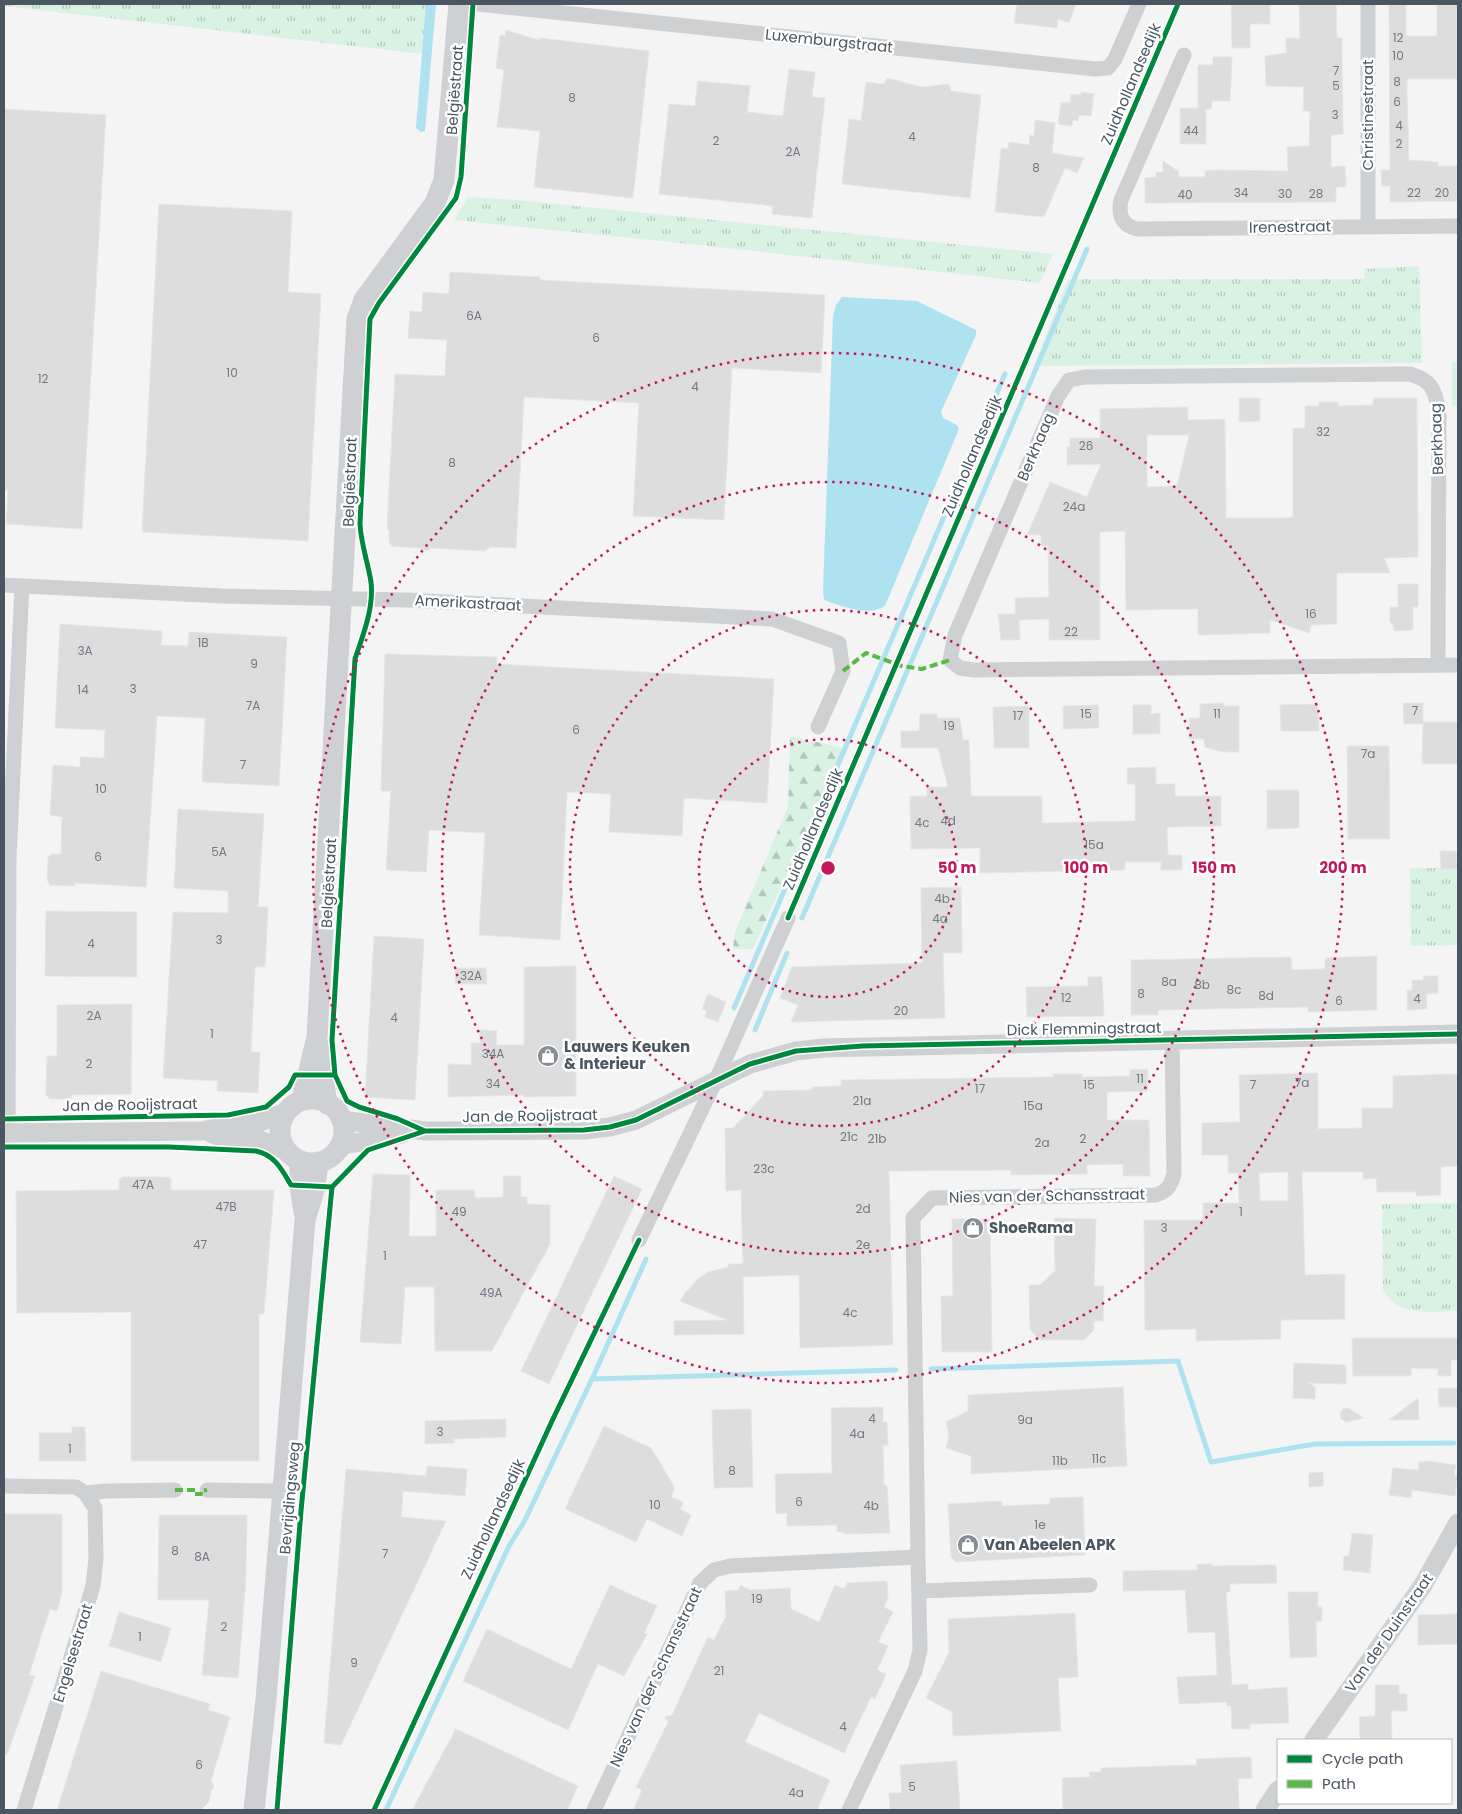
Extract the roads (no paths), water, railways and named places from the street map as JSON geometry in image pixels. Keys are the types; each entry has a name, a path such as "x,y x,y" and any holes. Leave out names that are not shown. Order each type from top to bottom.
{"main road":[{"name":"Belgiëstraat","path":"327,1104 317,1037 354,340 357,319 364,300 435,203 444,180 459,4"},
{"name":"Belgiëstraat","path":"294,1106 317,1037"},
{"path":"312,1099 327,1104 337,1111 344,1130 339,1146 334,1154 301,1157 280,1131 294,1106 312,1099"},
{"name":"Bevrijdingsweg","path":"254,1810 266,1699 305,1220 300,1186 301,1157"}],"street":[{"name":"Luxemburgstraat","path":"478,4 1094,69 1108,68 1115,59 1139,4"},
{"name":"Christinestraat","path":"1368,4 1368,227"},
{"name":"Irenestraat","path":"1184,55 1122,200 1121,213 1124,224 1137,229 1458,226"},
{"name":"Berkhaag","path":"1438,665 1439,411 1434,390 1425,379 1410,374 1085,377 1069,380 1058,396 959,626 950,660 960,668 974,670 1458,665"},
{"name":"Amerikastraat","path":"4,585 222,596 407,600 772,619 839,643 843,672 818,726"},
{"path":"6,1133 7,858 22,586"},
{"path":"639,1240 716,1080 788,918"},
{"name":"Dick Flemmingstraat","path":"716,1080 750,1064 796,1051 823,1048 1458,1034"},
{"name":"Nies van der Schansstraat","path":"849,1810 915,1671 920,1650 913,1218 932,1198 1156,1194 1164,1192 1171,1185 1174,1174 1172,1040"},
{"name":"Jan de Rooijstraat","path":"341,1120 425,1131 584,1130 610,1127 636,1120 716,1080"},
{"name":"Jan de Rooijstraat","path":"6,1133 204,1131 222,1126 257,1123 294,1106"},
{"name":"Jan de Rooijstraat","path":"204,1131 222,1137 256,1139 301,1157"},
{"name":"Jan de Rooijstraat","path":"339,1146 425,1131"},
{"path":"4,1486 71,1486 85,1493 175,1490"},
{"path":"207,1490 282,1491"},
{"name":"Engelsestraat","path":"24,1810 93,1586 96,1559 95,1508 85,1493"},
{"name":"Van der Duinstraat","path":"1315,1739 1423,1585 1458,1523"},
{"name":"Nies van der Schansstraat","path":"594,1810 700,1583 714,1570 730,1566 918,1557"},
{"path":"920,1591 1090,1585"},
{"path":"1265,1810 1277,1792"}],"water":[{"path":"426,4 436,4 425,131 421,132 416,128"},
{"path":"842,297 917,301 976,330 976,335 941,412 943,418 957,425 959,429 885,606 871,611 863,611 824,600 823,590 833,316 836,305"}],"waterway":[{"path":"802,918 1087,249"},
{"path":"734,1008 1005,374"},
{"path":"755,1030 787,953"},
{"path":"386,1810 509,1546 524,1522 592,1379 646,1259"},
{"path":"931,1369 1178,1361 1211,1462 1315,1444 1454,1443"},
{"path":"592,1379 896,1370"}],"place":[{"name":"Lauwers Keuken & Interieur","path":"548,1056"},
{"name":"ShoeRama","path":"973,1228"},
{"name":"Van Abeelen APK","path":"968,1545"}]}
